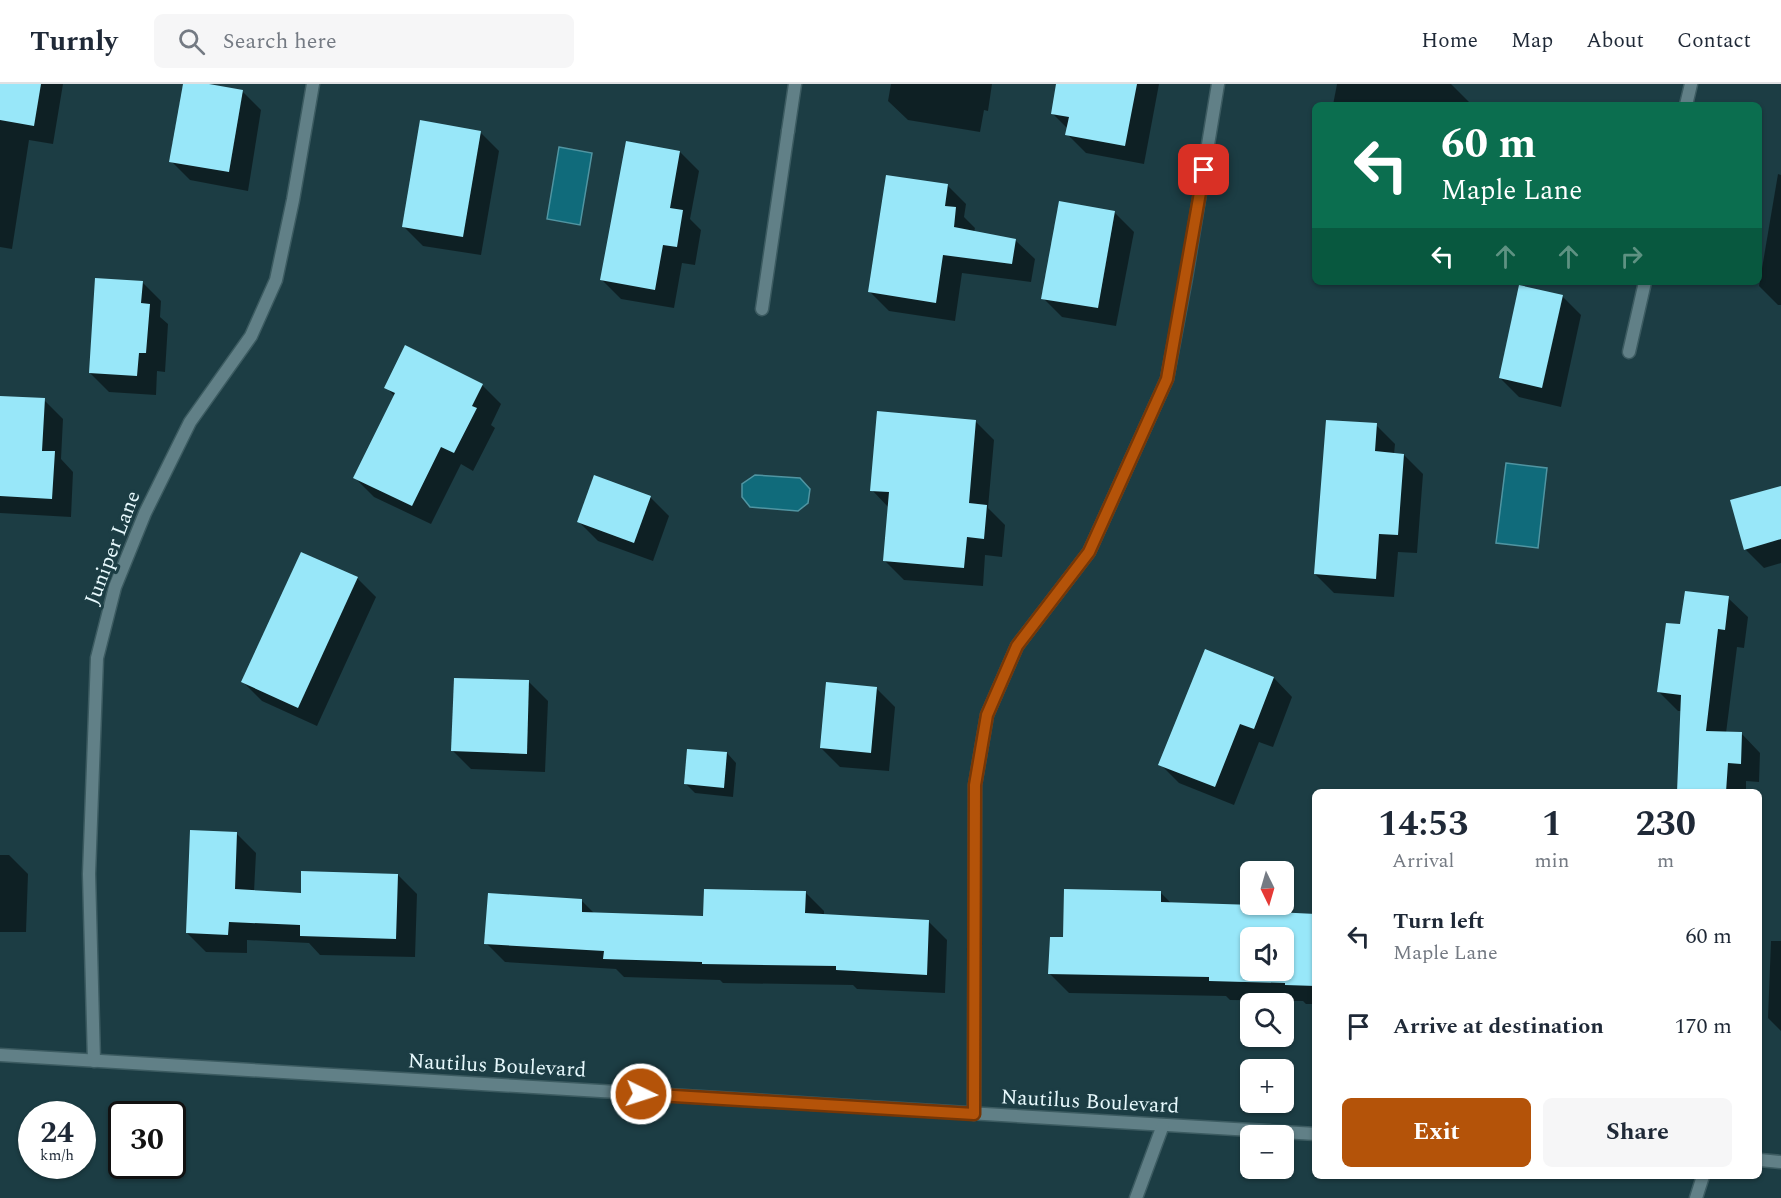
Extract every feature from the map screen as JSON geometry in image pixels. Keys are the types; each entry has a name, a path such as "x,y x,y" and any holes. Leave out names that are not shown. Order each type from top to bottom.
{"street":[{"name":"Juniper Lane","path":"94,1061 90,874 97,658 115,587 145,513 190,422 251,336 276,279 293,200 313,84"},
{"path":"762,309 795,84"},
{"path":"974,1114 975,785 987,715 1017,646 1089,552 1167,379 1218,84"},
{"path":"1687,102 1691,84"},
{"path":"1629,352 1644,285"},
{"name":"Nautilus Boulevard","path":"0,1055 1312,1134"},
{"path":"1136,1198 1163,1125"},
{"path":"1762,1160 1781,1162"},
{"path":"1695,1198 1702,1179"}],"water":[{"path":"559,147 592,153 580,225 547,219"},
{"path":"1506,463 1547,468 1538,548 1496,543"},
{"path":"755,475 800,478 810,489 808,503 798,511 750,507 742,497 742,484"}],"building":[{"path":"0,84 41,84 34,126 0,120"},
{"path":"183,84 209,84 243,90 229,172 169,162"},
{"path":"1056,84 1137,84 1125,146 1065,135 1069,117 1051,114"},
{"path":"420,120 481,131 463,237 402,227"},
{"path":"626,141 680,151 670,208 683,210 677,247 663,245 655,290 600,280"},
{"path":"886,175 948,184 945,206 956,207 954,227 1016,239 1012,264 943,255 936,303 868,292"},
{"path":"1059,201 1115,211 1098,308 1041,299"},
{"path":"95,278 143,281 141,303 150,304 146,353 139,353 137,376 89,373"},
{"path":"1519,285 1563,295 1542,388 1499,378"},
{"path":"405,345 483,384 472,406 477,408 454,453 441,447 412,506 353,478 395,393 384,388"},
{"path":"0,396 45,398 42,451 55,451 52,499 0,496"},
{"path":"877,411 976,420 969,503 987,505 984,539 967,537 964,568 883,561 889,492 870,491"},
{"path":"1326,420 1377,423 1375,451 1404,454 1398,535 1379,534 1376,579 1314,574"},
{"path":"594,475 651,496 634,543 577,522"},
{"path":"1781,486 1781,539 1744,550 1730,500"},
{"path":"301,552 358,577 298,708 241,682"},
{"path":"1685,591 1729,596 1725,630 1718,629 1706,731 1742,732 1741,764 1728,763 1726,789 1677,789 1681,695 1657,692 1666,623 1680,624"},
{"path":"1205,649 1274,677 1254,729 1240,724 1215,787 1158,765"},
{"path":"454,678 529,680 527,754 451,751"},
{"path":"826,682 877,687 871,753 820,748"},
{"path":"687,749 727,752 724,788 684,784"},
{"path":"190,830 237,832 235,889 301,893 301,871 398,874 396,939 300,936 300,925 229,922 228,935 186,933"},
{"path":"704,889 806,891 805,913 929,920 927,975 836,970 836,966 702,964 702,962 603,959 604,951 484,944 488,893 582,899 582,912 703,916"},
{"path":"1064,889 1161,891 1161,902 1240,905 1240,915 1312,914 1312,986 1209,981 1209,977 1048,974 1050,937 1063,937"}],"route":[{"path":"641,1094 974,1114 975,785 987,715 1017,646 1089,552 1167,379 1204,170"}]}
